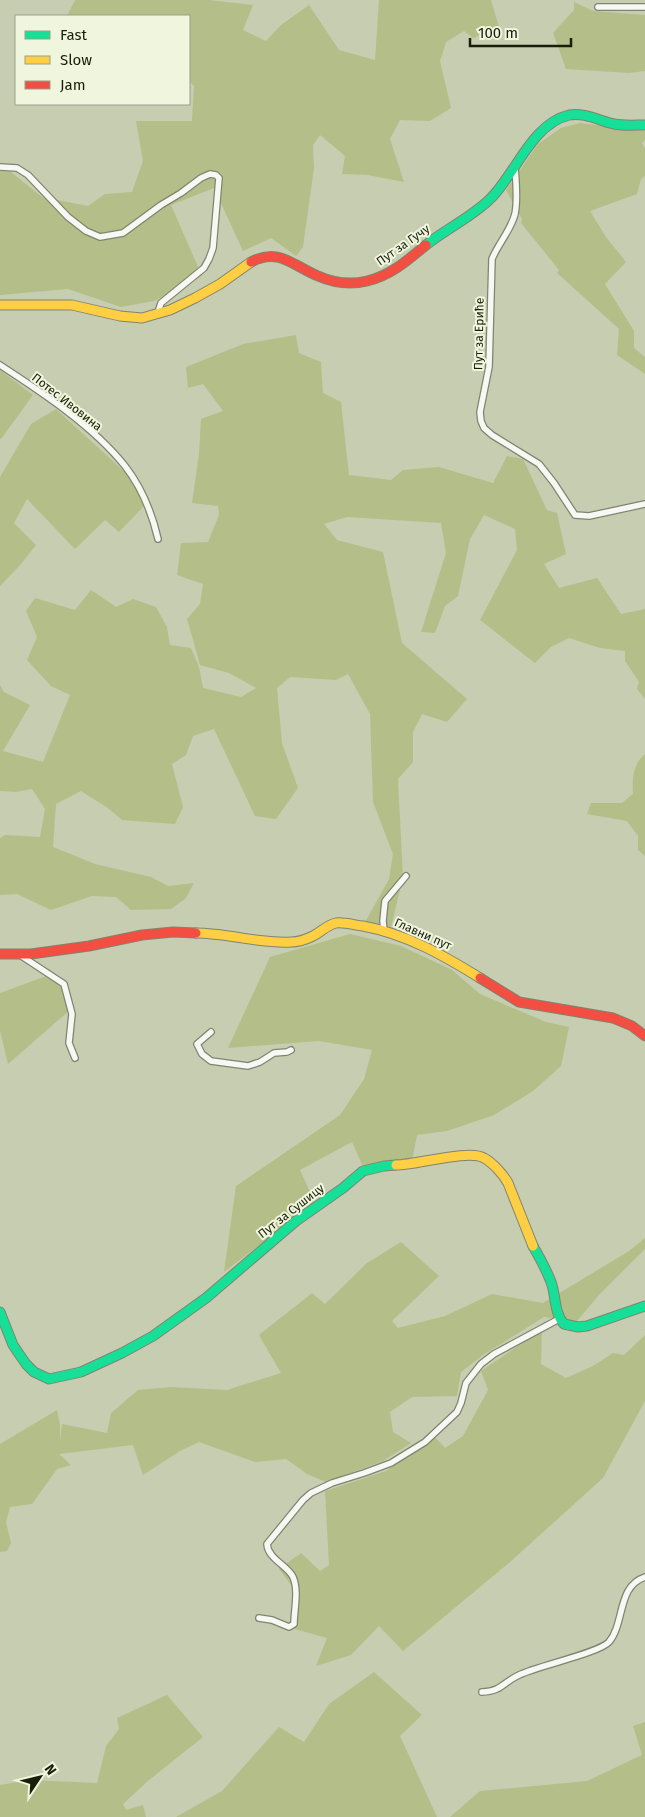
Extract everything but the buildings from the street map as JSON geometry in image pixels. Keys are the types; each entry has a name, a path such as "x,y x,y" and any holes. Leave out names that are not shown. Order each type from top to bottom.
{"street":[{"path":"598,7 645,7"},
{"name":"Пут за Гучу","path":"0,306 72,305 126,319 138,320 157,316 212,289 254,260 265,256 276,256 287,260 317,276 339,284 351,285 369,282 395,269 480,207 494,194 533,138 546,127 572,114 616,125 645,125"},
{"name":"Пут за Ериће","path":"515,165 517,189 515,214 492,259 489,367 480,412 481,421 484,428 492,435 539,464 554,482 575,515 589,516 645,504"},
{"path":"0,167 17,168 28,175 68,217 86,231 100,237 123,233 201,178 210,174 216,175 219,178 213,248 209,259 204,268 161,303 157,316"},
{"name":"Потес Ивовина","path":"0,365 82,424 126,467 152,516 158,539"},
{"path":"384,930 385,902 406,876"},
{"name":"Главни пут","path":"0,954 20,955 81,947 164,932 214,933 274,943 304,940 336,923 384,930 412,940 453,962 519,1002 613,1018 632,1026 645,1036"},
{"path":"20,955 64,984 72,1014 69,1043 75,1058"},
{"path":"211,1032 197,1044 202,1054 211,1061 248,1066 260,1062 274,1053 291,1050"},
{"name":"Пут за Сушицу","path":"0,1312 13,1344 26,1364 34,1372 49,1379 80,1372 122,1353 153,1336 206,1298 296,1221 343,1188 363,1171 458,1155 483,1157 505,1179 524,1226 554,1288 559,1319"},
{"path":"259,1618 272,1620 289,1627 294,1624 294,1580 287,1569 269,1553 267,1544 303,1500 321,1487 384,1466 425,1442 457,1412 466,1383 481,1364 494,1354 559,1319 568,1325 586,1326 645,1306"},
{"path":"482,1692 494,1692 519,1675 608,1643 615,1631 628,1590 640,1579 645,1578"}],"green space":[{"path":"75,0 209,0 253,5 243,30 266,41 281,25 309,5 339,50 375,60 379,0 491,0 499,27 473,38 464,31 446,42 440,61 451,108 430,121 400,120 390,139 404,182 368,175 342,174 345,156 320,135 313,145 314,168 303,247 296,256 271,238 243,251 214,188 171,205 202,276 154,301 121,307 68,289 0,295 0,171 11,172 42,197 88,206 105,194 132,192 143,161 136,121 192,121 194,86 190,82 190,15 68,15"},
{"path":"574,2 593,11 645,15 645,71 629,73 566,69 553,33 574,10"},
{"path":"580,123 645,131 645,140 642,143 645,148 645,176 641,179 637,194 590,211 606,237 626,262 605,284 634,331 634,348 645,357 645,374 617,355 619,329 557,273 559,270 521,223 522,219 506,190 538,144 561,128"},
{"path":"296,335 299,353 321,362 323,393 341,402 349,475 391,480 403,470 439,467 493,483 507,456 523,459 547,510 557,513 566,554 544,564 559,588 597,578 621,614 645,609 645,699 637,689 639,682 625,661 625,651 600,648 569,638 551,647 535,663 480,620 517,550 515,529 484,515 470,539 458,596 445,606 435,633 421,632 446,553 441,523 347,517 324,524 337,540 383,552 402,643 467,699 447,722 422,714 413,732 413,762 398,779 403,877 391,927 364,924 389,879 393,854 373,802 370,714 348,674 336,680 290,677 277,688 282,743 298,788 276,819 255,816 214,729 193,736 186,755 172,764 183,807 175,824 122,820 108,808 81,791 56,804 53,847 95,864 151,877 168,886 194,883 186,898 171,909 131,910 116,897 92,896 51,910 17,894 0,895 0,838 5,835 40,837 45,809 32,789 16,792 0,791 0,685 4,692 30,705 3,751 43,762 70,695 51,686 27,660 37,637 26,611 35,598 75,610 91,590 116,607 133,599 156,607 167,627 170,645 191,648 199,667 203,688 241,697 256,688 229,673 200,665 187,619 200,604 203,584 177,575 181,543 208,542 219,515 218,506 192,503 199,454 201,419 223,411 203,384 188,388 186,367 243,344"},
{"path":"0,370 33,395 1,439 0,438"},
{"path":"56,409 128,475 145,505 119,532 105,520 75,549 27,499 14,523 36,545 0,586 0,477 31,424"},
{"path":"645,754 645,856 638,850 638,836 627,821 587,814 591,803 622,803 633,794 634,772 638,762"},
{"path":"350,934 401,946 452,970 480,994 546,1022 569,1027 561,1066 533,1091 494,1115 447,1131 417,1135 411,1166 364,1169 352,1142 300,1170 315,1203 224,1272 236,1186 340,1115 364,1079 372,1050 319,1041 228,1048 270,957"},
{"path":"49,975 64,984 71,1009 8,1064 0,1031 0,993"},
{"path":"645,1238 645,1249 599,1295 577,1321 544,1317 483,1355 461,1372 457,1396 412,1397 390,1412 393,1432 411,1443 383,1461 326,1482 307,1474 286,1459 255,1462 199,1442 180,1451 143,1475 133,1445 59,1454 71,1465 57,1469 32,1504 10,1507 6,1522 11,1543 7,1551 0,1552 0,1444 57,1410 60,1424 60,1441 62,1424 107,1433 111,1413 138,1390 171,1387 227,1390 281,1373 259,1335 312,1293 325,1304 367,1263 401,1242 439,1276 392,1321 398,1328 445,1316 492,1294 543,1303 629,1251"},
{"path":"542,1330 541,1364 566,1378 593,1366 613,1353 624,1355 645,1335 645,1401 603,1478 510,1562 403,1651 379,1626 351,1655 316,1666 327,1638 295,1629 298,1594 279,1569 301,1553 320,1571 329,1565 325,1491 386,1471 434,1436 445,1448 463,1436 488,1390 481,1371"},
{"path":"374,1672 422,1715 400,1736 437,1817 176,1817 222,1791 279,1727 304,1742 329,1704"},
{"path":"167,1695 203,1737 149,1780 123,1804 126,1810 143,1805 146,1817 0,1817 0,1785 29,1780 97,1783 106,1746 119,1729 117,1718"},
{"path":"645,1722 645,1817 450,1817 480,1791 587,1781 642,1755 633,1726"}],"traffic: fast":[{"path":"426,245 489,200 534,140 556,120 575,114 618,125 645,125"},
{"path":"0,1312 13,1345 34,1372 49,1379 81,1372 153,1336 206,1298 296,1221 343,1188 363,1171 396,1165"},
{"path":"533,1246 553,1287 558,1315 564,1324 578,1327 587,1326 645,1306"}],"traffic: slow":[{"path":"0,305 72,305 120,316 142,318 170,310 195,298 220,284 251,262"},
{"path":"196,933 294,942 311,937 336,923 363,926 394,934 424,946 480,978"},
{"path":"396,1165 467,1155 484,1158 497,1169 508,1183 533,1246"}],"traffic: jam":[{"path":"251,262 270,256 278,257 324,278 342,283 355,283 375,279 391,271 426,245"},
{"path":"0,954 31,954 89,946 142,935 173,932 196,933"},
{"path":"480,978 519,1002 613,1018 632,1026 645,1036"}]}
